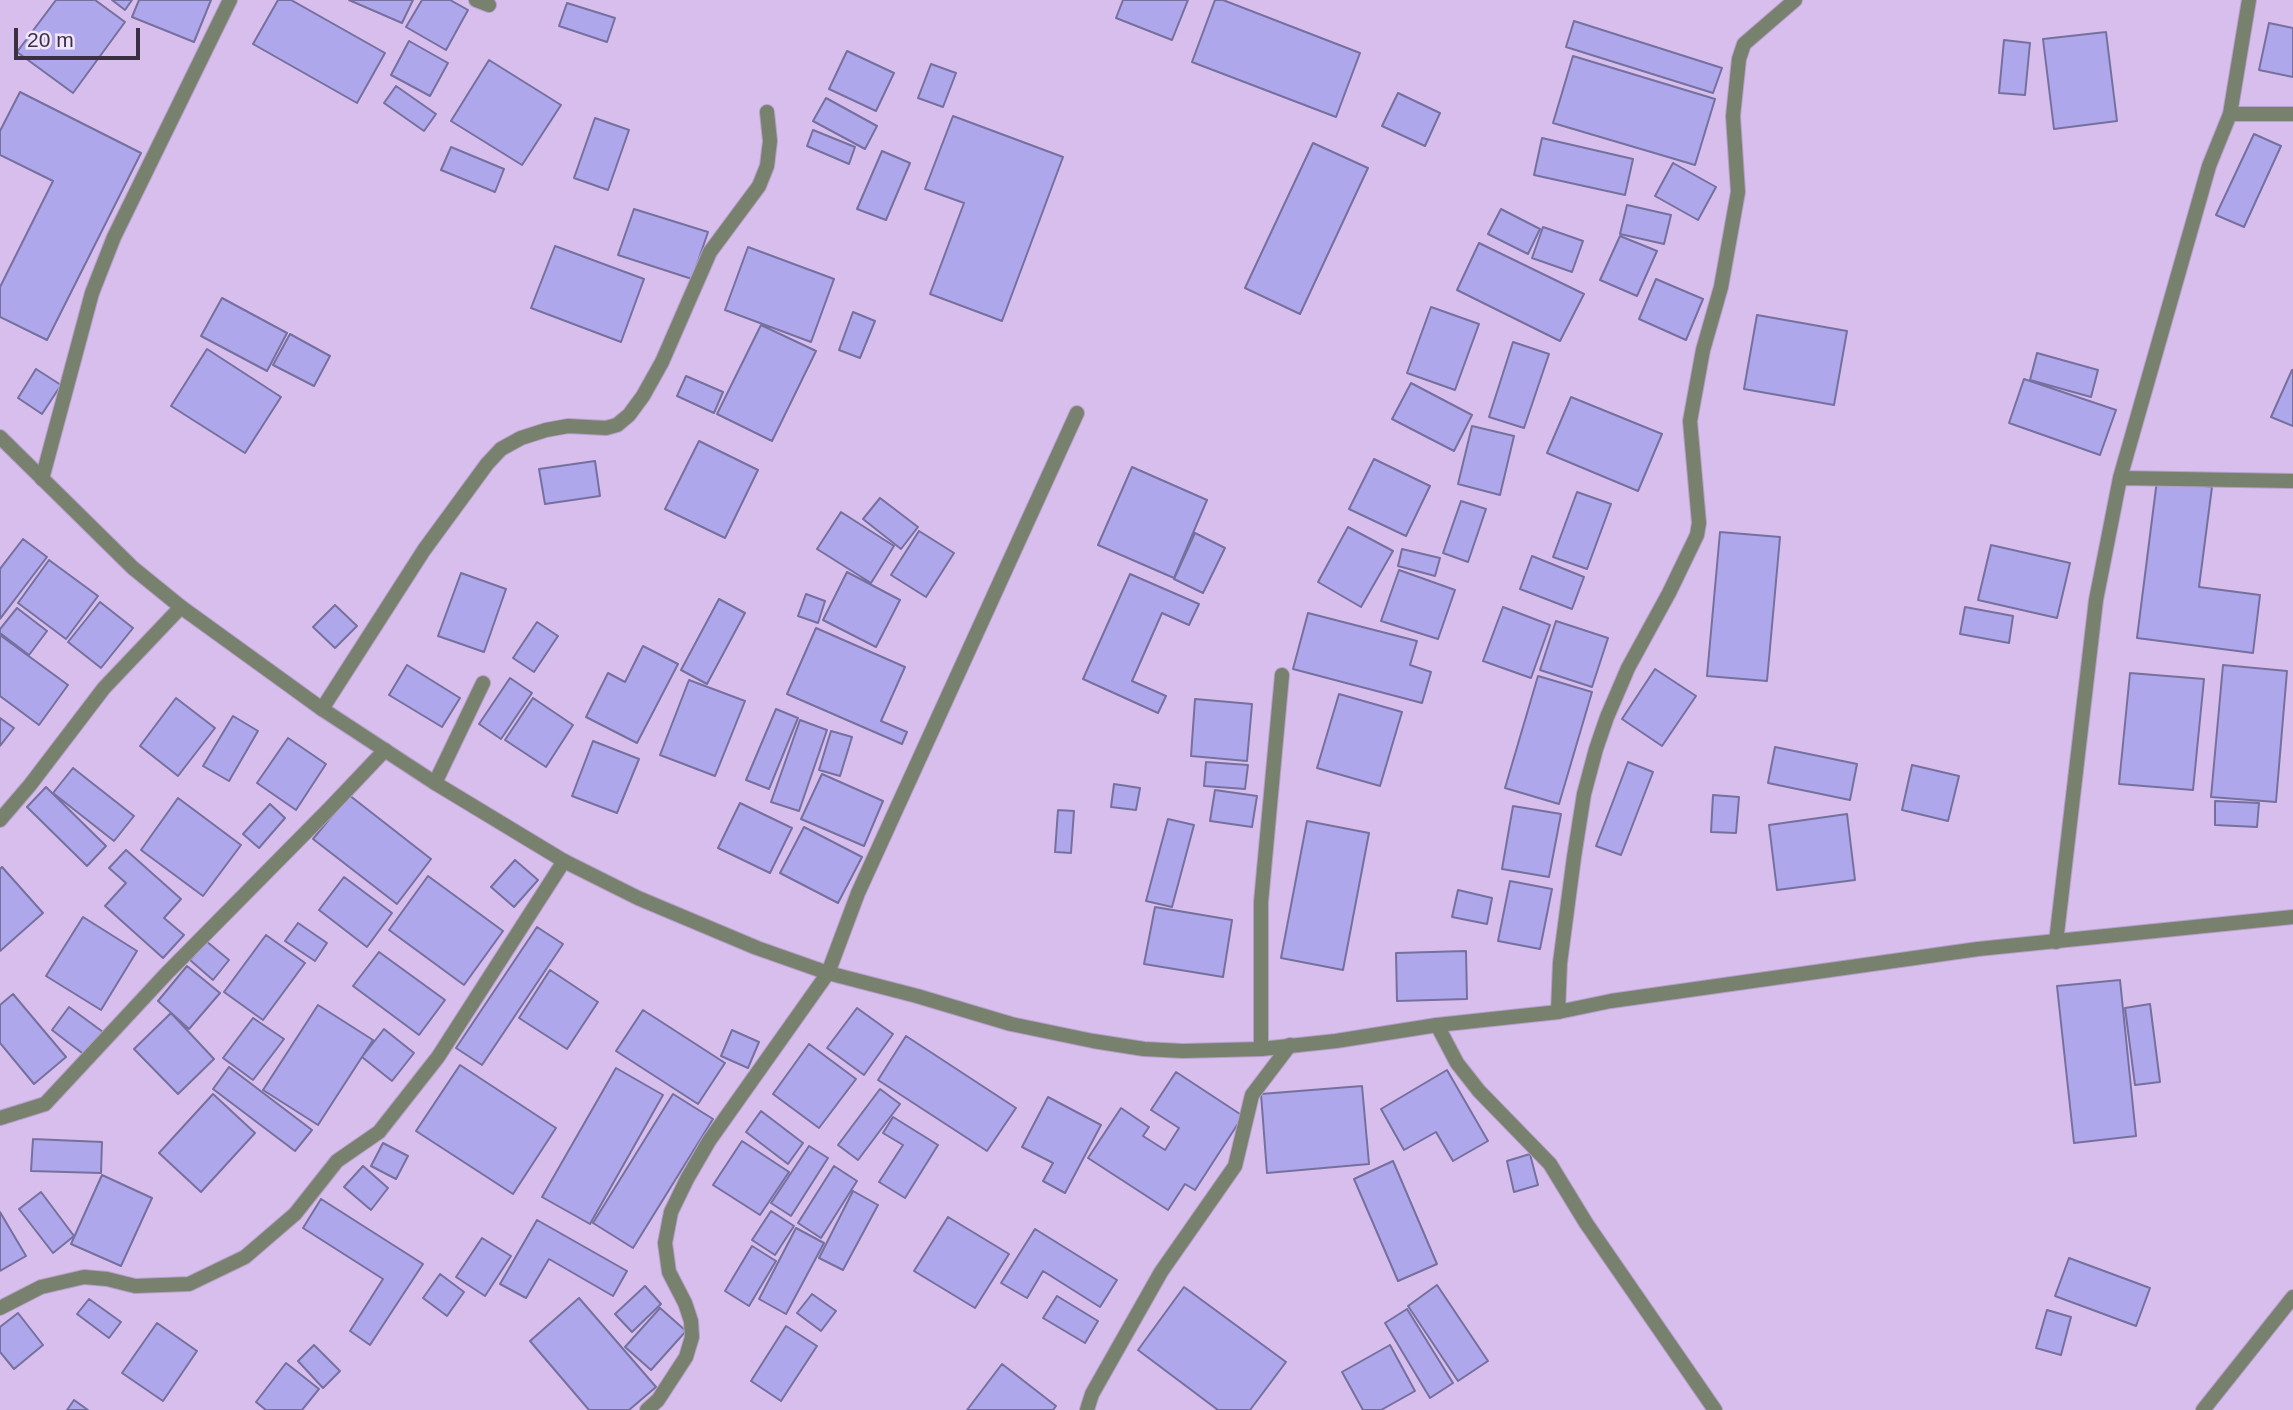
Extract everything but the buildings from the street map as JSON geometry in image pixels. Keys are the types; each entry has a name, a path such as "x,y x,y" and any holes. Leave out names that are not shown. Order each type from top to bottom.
{"street":[{"path":"42,479 92,293 114,237 230,0"},
{"path":"1558,1012 1567,898 1584,794 1596,749 1628,668 1697,535 1699,523 1690,421 1703,350 1721,287 1738,191 1732,116 1739,59 1744,44 1795,0"},
{"path":"2056,942 2096,600 2120,478 2209,166 2230,114 2249,0"},
{"path":"322,709 424,550 501,449 521,438 546,430 568,426 606,428 617,425 636,405 662,362 710,251 759,186 767,166 770,141 767,112"},
{"path":"2230,114 2293,114"},
{"path":"647,1410 658,1400 686,1357 692,1336 691,1321 685,1303 669,1272 665,1243 671,1212 709,1141 828,973 858,893 1077,413"},
{"path":"0,437 133,568 181,607 322,709 435,783 564,861 638,898 757,948 828,973 1012,1024 1093,1041 1144,1049 1182,1051 1261,1049 1558,1012 1624,999 1979,949 2293,917"},
{"path":"2120,478 2293,481"},
{"path":"0,820 104,688 181,607"},
{"path":"1261,1049 1261,902 1282,675"},
{"path":"435,783 483,683"},
{"path":"0,1118 45,1104 167,973 384,750"},
{"path":"0,1308 41,1287 84,1277 135,1286 189,1284 245,1257 295,1214 337,1161 379,1132 438,1057 564,861"},
{"path":"1437,1025 1457,1063 1479,1091 1550,1164 1586,1223 1715,1410"},
{"path":"1087,1410 1092,1394 1161,1272 1235,1167 1252,1095 1290,1045"},
{"path":"2203,1410 2293,1297"}]}
